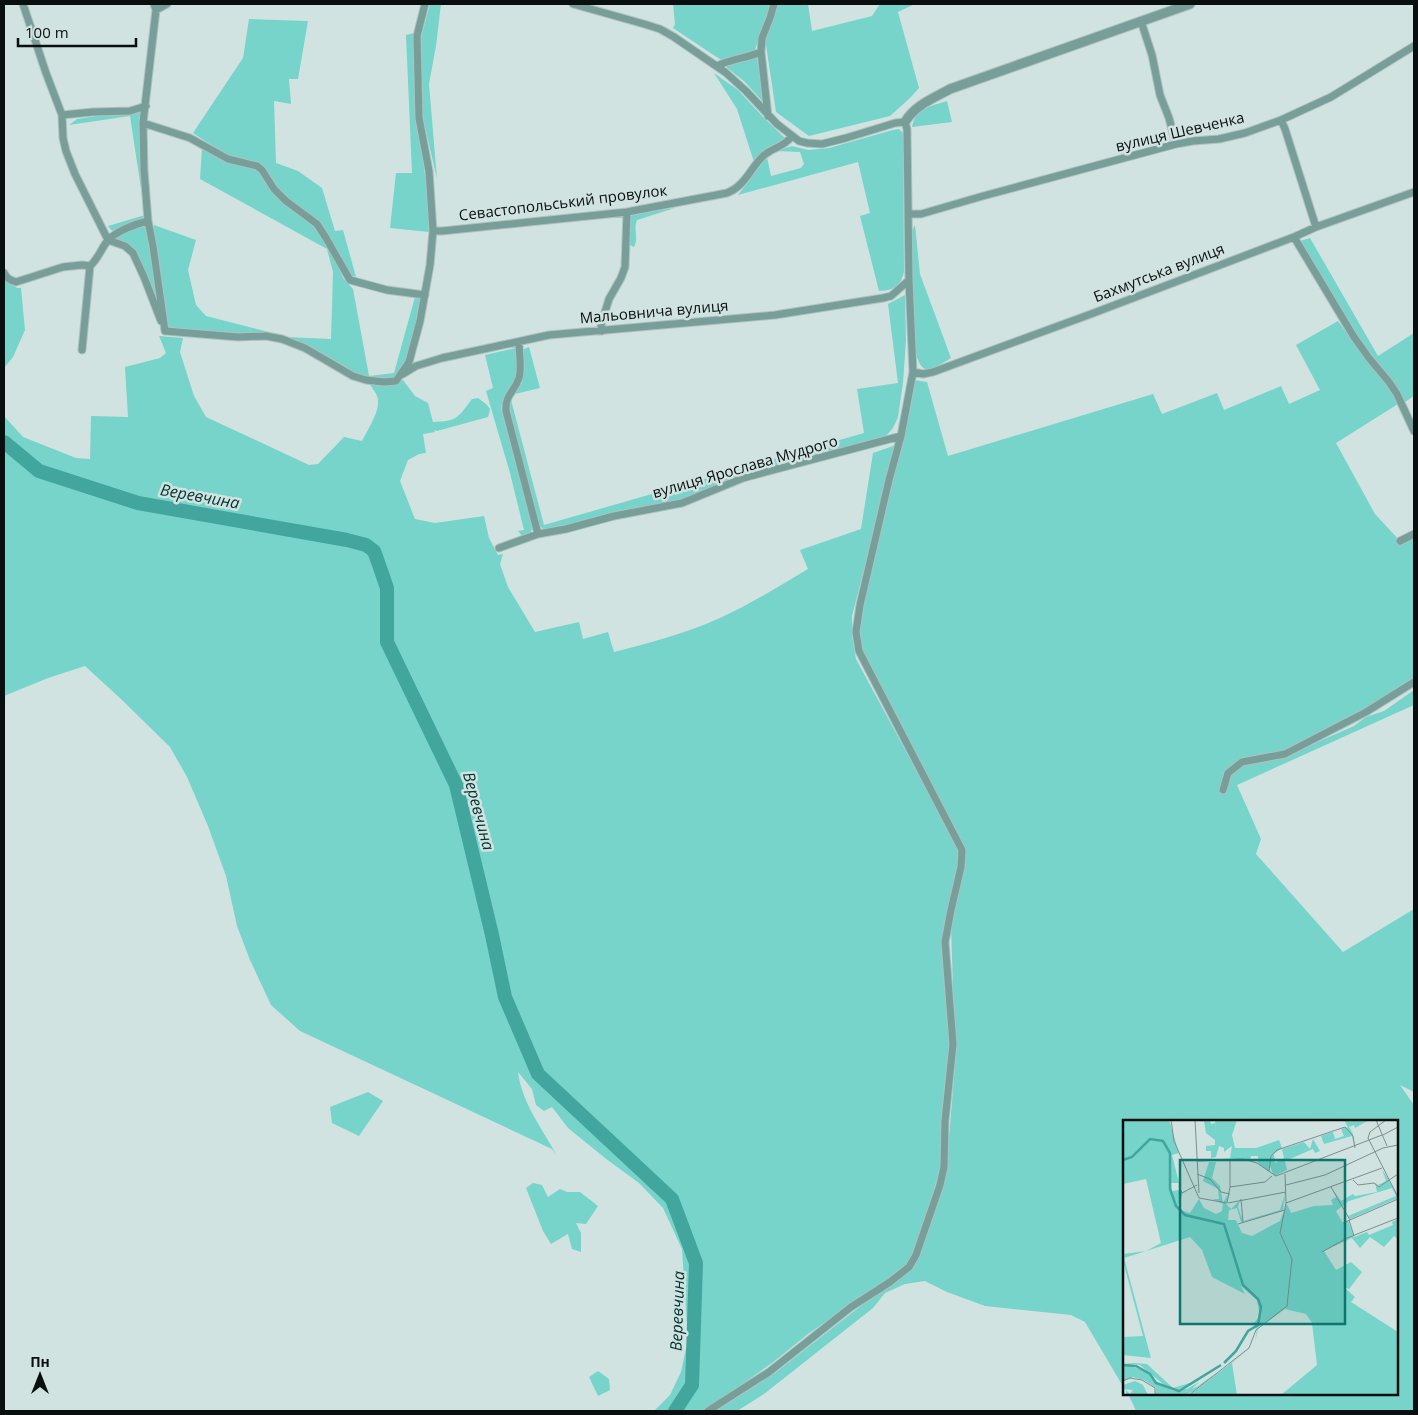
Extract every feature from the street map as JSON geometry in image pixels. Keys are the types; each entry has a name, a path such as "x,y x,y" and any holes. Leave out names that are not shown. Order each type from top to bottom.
{"street":[{"path":"23,4 62,115 63,138 75,174 108,240 125,246 133,253 165,331"},
{"path":"165,331 148,221 143,122 155,7 167,4"},
{"path":"165,331 238,337 266,336 282,339 305,348 353,376 384,382 398,378 409,362 420,321 430,265 433,231 429,171 418,118 417,36 426,4"},
{"path":"573,4 660,29 674,37 725,72 746,91 768,116 792,136 807,143 822,144 905,122"},
{"path":"768,116 761,52 762,38 774,4"},
{"path":"708,1411 768,1372 851,1307 909,1268 916,1255 940,1185 944,1167 945,1121 953,1044 945,942 962,867 962,850 859,651 856,632 860,604 888,480 901,436 913,372 909,280 907,129 905,122 909,115 921,105 950,89 1190,4"},
{"path":"1141,21 1152,55 1160,95 1176,144"},
{"name":"вулиця Шевченка","path":"908,214 921,214 1176,144 1219,140 1245,133 1281,120 1331,96 1414,46"},
{"path":"717,66 726,61 761,52"},
{"path":"62,115 130,111 146,106"},
{"path":"1281,120 1316,227"},
{"path":"143,122 190,138 228,159 257,166 262,170 274,189 286,201 317,224 350,280 388,290 424,295"},
{"name":"Севастопольський провулок","path":"433,231 627,212 727,193 740,186 763,156 787,144 792,136"},
{"name":"Бахмутська вулиця","path":"913,372 923,374 940,369 1414,192"},
{"path":"602,331 601,324 609,299 625,268 627,212"},
{"path":"82,350 90,266 96,261 108,240 117,233 148,221"},
{"path":"1294,237 1354,337 1397,394 1414,431"},
{"path":"4,273 9,280 20,282 63,267 90,266"},
{"name":"Мальовнича вулиця","path":"398,378 416,366 432,361 549,335 775,315 891,296 909,280"},
{"path":"519,342 519,379 505,404 538,534"},
{"name":"вулиця Ярослава Мудрого","path":"499,548 538,534 566,529 614,516 682,503 743,478 901,436"},
{"path":"1400,541 1414,534"},
{"path":"1223,790 1228,773 1242,762 1284,754 1366,712 1414,682"}],"shaded area":[{"path":"430,4 441,4 429,84 437,179 423,118 421,38"},
{"path":"673,4 771,4 755,50 721,60 673,28 675,24"},
{"path":"776,4 808,4 812,31 872,16 880,4 915,4 898,12 919,88 890,116 809,136 776,112 765,38"},
{"path":"249,19 308,21 298,79 289,79 291,104 274,101 276,163 298,171 322,188 335,231 343,230 356,277 352,276 320,222 284,196 261,166 225,154 193,133 243,58"},
{"path":"414,33 416,125 422,149 429,232 390,228 396,173 412,173 406,35"},
{"path":"757,56 764,103 745,82 725,66 735,61"},
{"path":"714,73 738,90 786,139 768,147 754,162 737,109"},
{"path":"947,101 952,122 912,127 916,116 920,112 930,106"},
{"path":"143,109 145,215 130,116 69,125 77,119"},
{"path":"899,129 903,133 904,272 901,281 892,289 879,291 860,216 870,213 858,162 738,195 767,157 771,176 801,168 804,164 800,152 776,151 792,146 808,150 829,148"},
{"path":"202,148 261,172 315,225 327,249 200,179"},
{"path":"675,208 637,220 635,244 634,247 630,245 630,218 633,214"},
{"path":"145,215 144,220 116,232 108,226"},
{"path":"146,223 162,320 135,254 112,239"},
{"path":"154,225 196,240 188,270 196,305 206,316 269,332 235,334 168,330"},
{"path":"915,225 920,274 951,358 938,366 928,369 920,365 915,349 912,231"},
{"path":"1310,238 1378,356 1414,333 1414,396 1405,402 1393,383 1365,348 1300,241"},
{"path":"327,249 333,255 343,278 353,289 369,376 394,373 415,297 420,298 421,304 406,360 396,376 391,379 369,378 355,374 286,337 331,339 333,272"},
{"path":"4,280 17,288 21,288 25,330 13,357 4,368"},
{"path":"905,295 906,340 903,383 898,417 893,428 886,436 747,474 682,499 550,530 538,525 508,408 511,400 544,525 864,433 857,389 898,383 888,304"},
{"path":"1338,321 1385,381 1398,404 1336,443 1375,514 1400,541 1414,536 1414,681 1284,753 1245,760 1230,774 1243,764 1288,755 1354,726 1366,717 1384,711 1414,690 1414,705 1237,785 1261,839 1256,854 1343,952 1414,909 1414,1092 1400,1085 1414,1105 1414,1411 1136,1411 1128,1395 1398,1395 1398,1120 1123,1120 1123,1386 1085,1322 1071,1315 985,1306 947,1292 925,1281 905,1284 885,1293 873,1308 764,1394 737,1411 716,1411 775,1373 910,1269 919,1258 946,1173 957,1042 954,1021 951,925 960,888 964,864 964,849 863,652 858,630 862,605 914,380 927,382 948,456 1153,394 1162,414 1217,393 1224,410 1281,386 1289,404 1320,390 1296,345"},
{"path":"159,336 183,338 180,352 194,396 206,417 309,465 318,464 344,437 362,441 378,407 376,394 368,382 388,385 403,380 415,396 428,403 433,422 456,418 472,399 478,398 490,409 488,417 423,434 426,453 419,454 408,460 400,481 415,519 435,523 484,516 489,538 498,555 503,554 500,564 508,587 535,632 579,622 583,639 608,632 614,652 668,637 720,618 754,601 808,569 800,550 861,529 873,453 896,445 852,616 852,636 856,659 959,852 960,865 942,945 951,1039 940,1170 916,1246 908,1265 808,1334 772,1363 707,1409 703,1411 654,1411 670,1395 681,1372 688,1339 682,1249 663,1208 639,1183 568,1128 552,1107 544,1111 536,1105 532,1089 518,1072 528,1106 557,1156 552,1149 300,1031 271,1005 250,960 237,926 226,876 208,826 187,777 170,747 85,666 48,678 4,696 4,416 23,437 76,458 90,459 91,416 128,417 125,367 160,358 166,353"},
{"path":"529,347 540,388 515,394 522,383 524,349"},
{"path":"516,348 517,376 503,400 501,409 533,526 531,532 523,537 518,531 524,530 510,473 486,391 493,388 485,355"},
{"path":"368,1092 383,1101 359,1136 332,1123 330,1107"},
{"path":"533,1183 542,1185 548,1197 560,1189 567,1192 580,1192 598,1206 586,1224 576,1223 581,1233 581,1252 572,1249 568,1234 551,1244 543,1231 526,1188"},
{"path":"598,1371 609,1379 610,1390 598,1396 589,1377"}],"waterway":[{"name":"Веревчина","path":"4,442 39,471 138,503 347,540 366,545 374,551 387,588 387,642 456,785 505,997 538,1074 672,1199 696,1263 692,1385 675,1411"}]}
